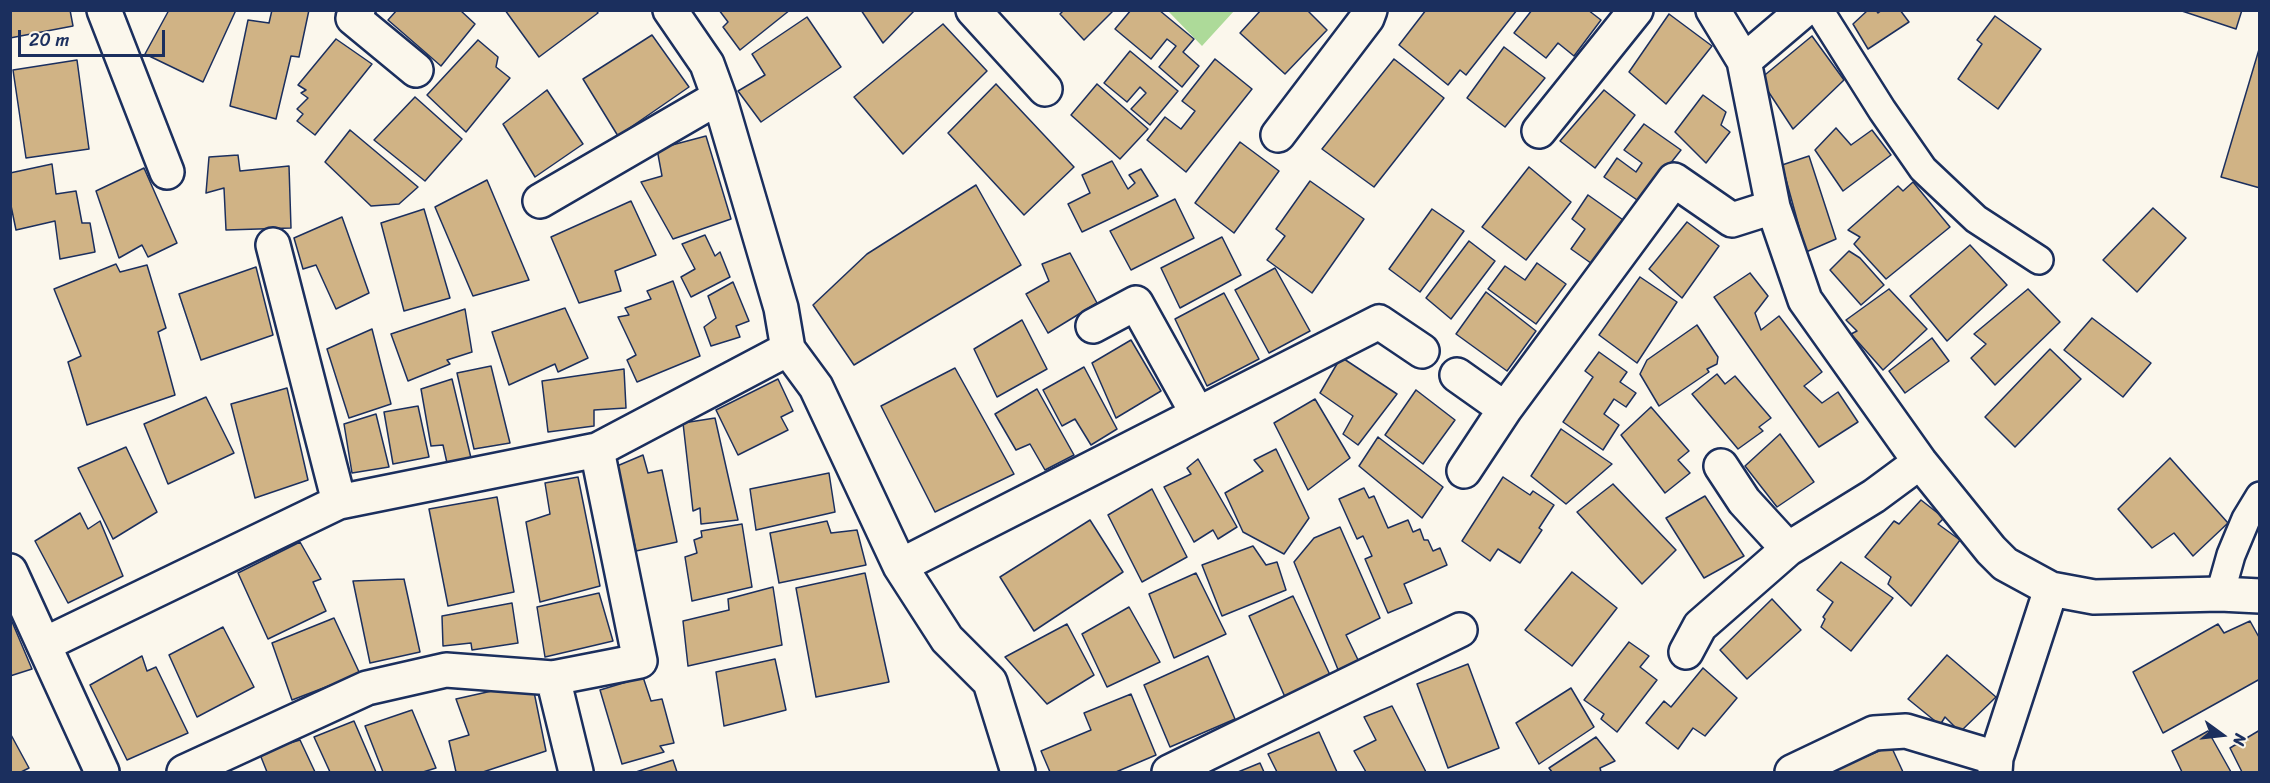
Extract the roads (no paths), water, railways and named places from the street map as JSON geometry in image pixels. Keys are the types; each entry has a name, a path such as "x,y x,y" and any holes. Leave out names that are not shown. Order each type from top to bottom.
{"street":[{"path":"105,10 167,172"},
{"path":"358,10 353,18 416,70"},
{"path":"670,10 707,64 719,97 781,308 788,349 816,387 900,566 947,639 990,682 1018,772"},
{"path":"973,10 1045,89"},
{"path":"1278,135 1367,18 1370,10"},
{"path":"1539,131 1636,10"},
{"path":"1713,10 1744,61 1773,207 1805,300 1920,462 1991,550 2005,564 2051,589 2094,597 2220,594 2259,596"},
{"path":"1744,61 1804,10"},
{"path":"540,201 719,97"},
{"path":"1464,471 1505,409 1674,180 1732,220 1773,207"},
{"path":"273,245 339,502"},
{"path":"1093,326 1136,303 1197,413"},
{"path":"900,566 1379,322 1422,351"},
{"path":"45,644 339,502 597,450 788,349"},
{"path":"1457,375 1505,409"},
{"path":"200,769 367,688 446,670 553,678 640,660 597,450"},
{"path":"1686,652 1700,626 1788,549 1874,496 1920,462"},
{"path":"1722,466 1744,501 1788,549"},
{"path":"10,571 102,772"},
{"path":"1792,772 1874,733 1906,731 1996,765 2051,589"},
{"path":"1169,772 1460,630"},
{"path":"553,678 576,772"}],"lane":[{"path":"1819,10 1882,110 1923,169 1976,219 2039,260"},
{"path":"2220,594 2230,555 2259,496"}]}
